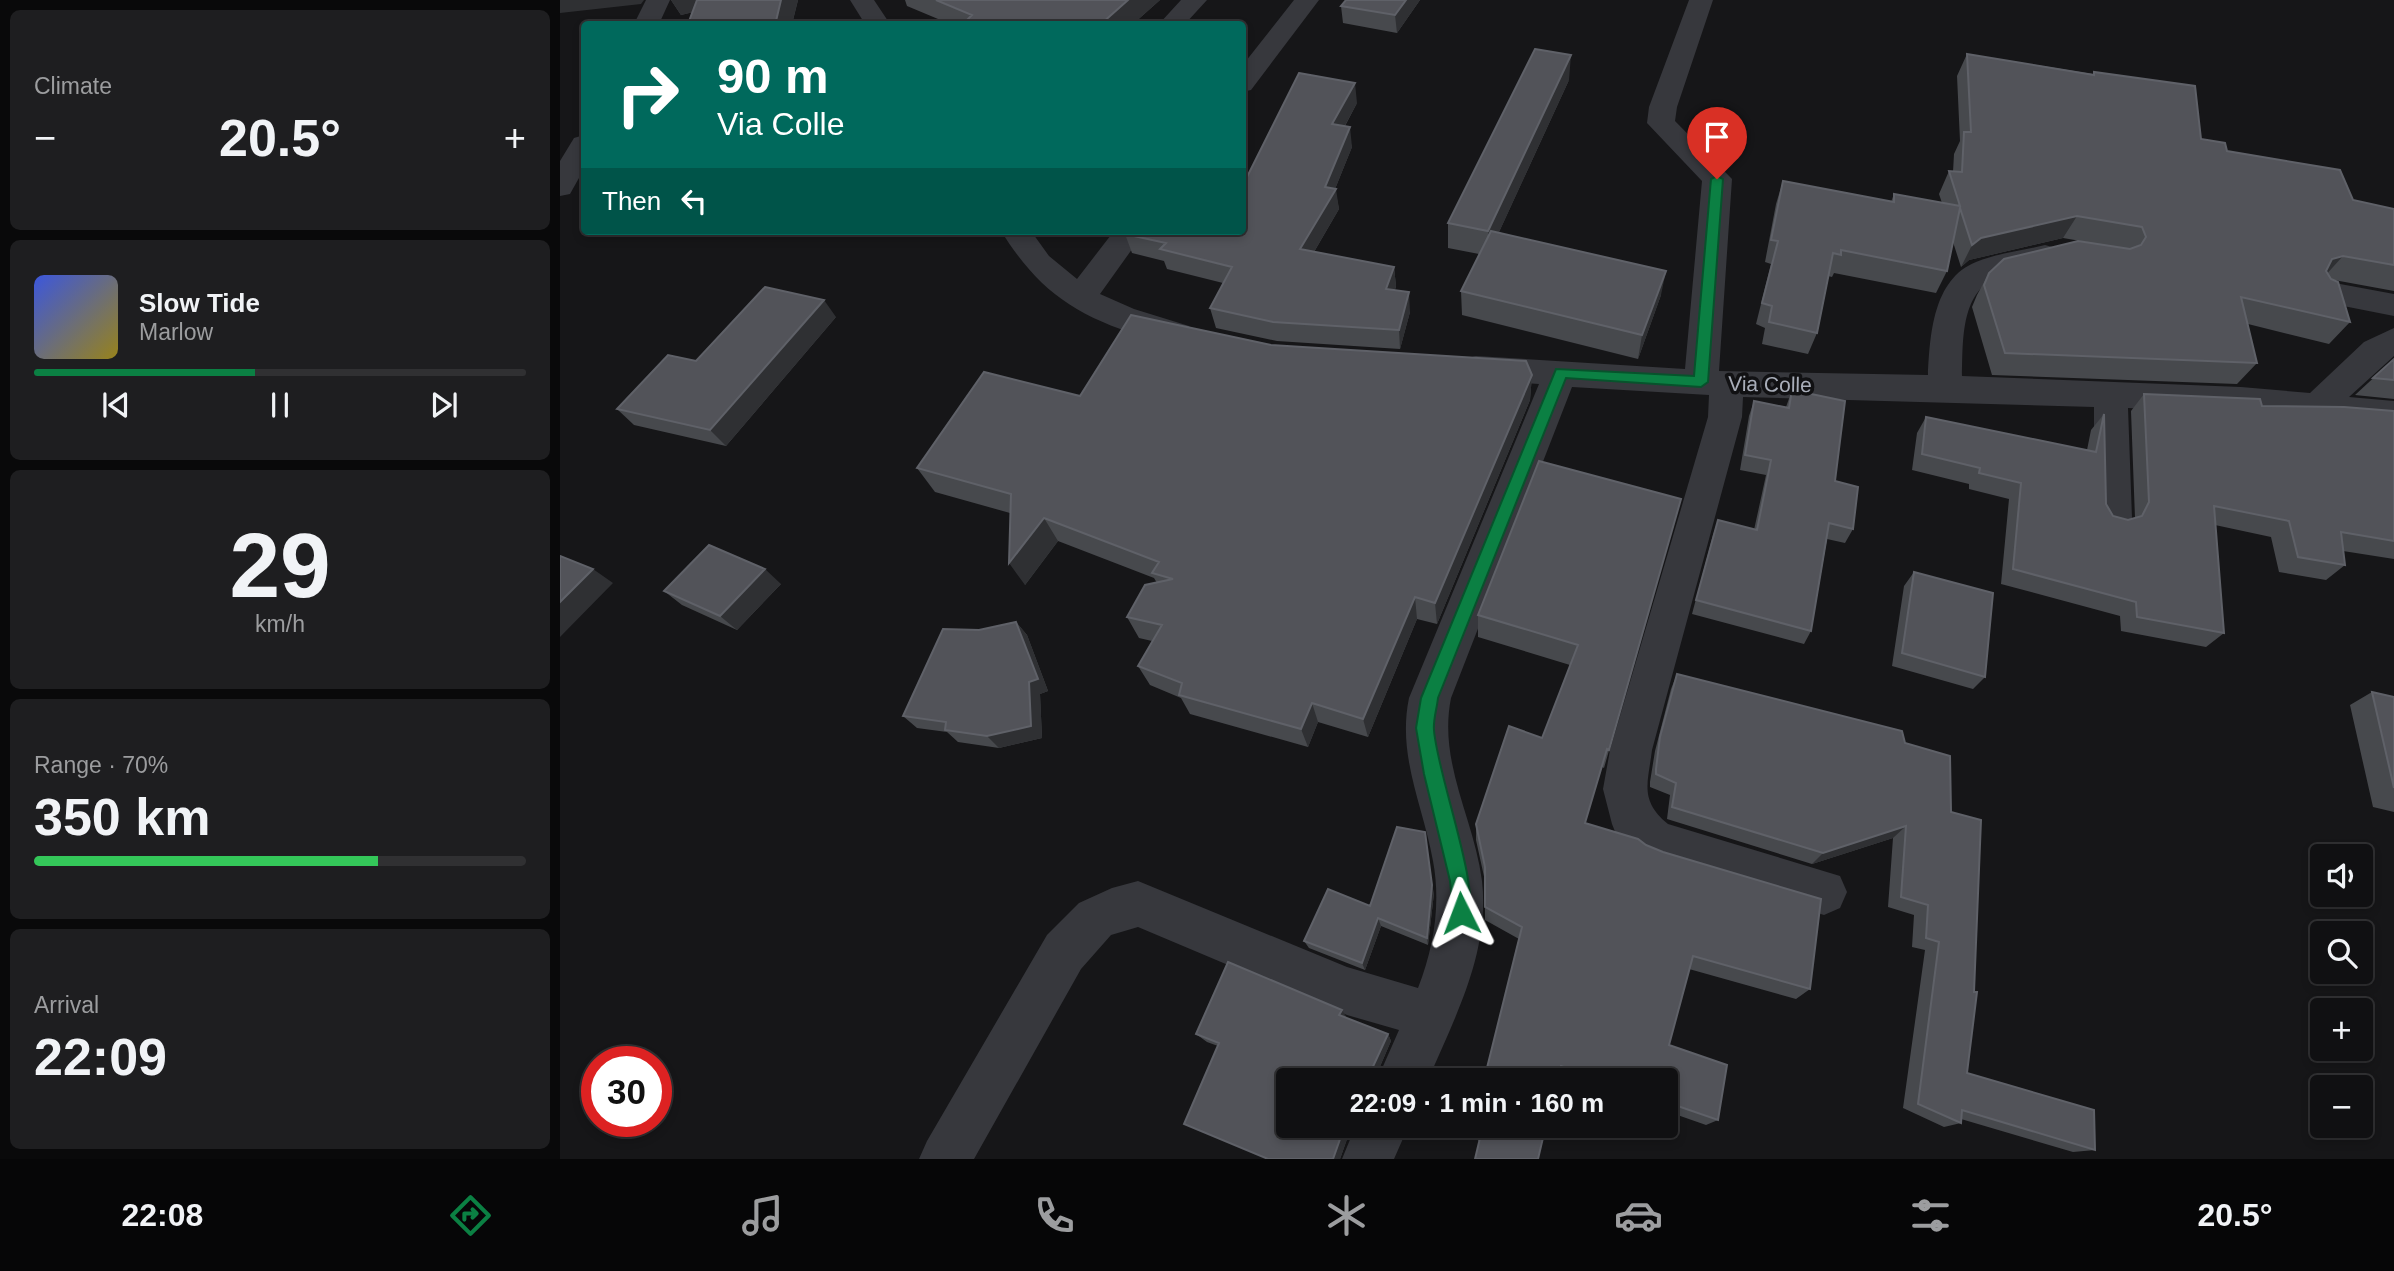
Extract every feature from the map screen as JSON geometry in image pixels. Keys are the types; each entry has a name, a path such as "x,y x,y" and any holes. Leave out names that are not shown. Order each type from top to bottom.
{"street":[{"path":"648,21 658,0"},
{"path":"862,0 875,21"},
{"path":"1174,21 1195,0"},
{"path":"1246,79 1307,0"},
{"path":"1701,0 1663,107 1661,123 1717,179 1714,383 1725,417 1631,750 1625,789 1634,824 1657,842 1824,891"},
{"path":"560,187 581,149"},
{"path":"1019,235 1039,265 1061,285 1095,306 1170,332 1210,341"},
{"path":"1080,297 1127,235"},
{"path":"1944,388 1951,314 1961,287 1982,271 2052,252 2076,253"},
{"path":"2324,292 2394,305"},
{"path":"2317,407 2376,351 2394,340"},
{"name":"Via Colle","path":"1439,365 1714,383 1944,388 2241,400 2394,414"},
{"path":"1407,1068 1451,968 1461,913 1459,881 1433,774 1425,728 1430,698 1561,372"},
{"path":"2111,394 2113,518"},
{"path":"945,1159 1064,952 1083,928 1102,912 1138,904 1347,991 1429,1015"},
{"path":"1368,1159 1377,1138"}],"building":[{"path":"697,0 781,0 776,21 689,21"},
{"path":"936,0 1128,0 1104,21 966,21 972,15"},
{"path":"1346,0 1406,0 1395,15 1341,6"},
{"path":"1535,49 1571,55 1488,231 1448,223"},
{"path":"1967,54 2094,75 2094,72 2195,86 2201,139 2225,143 2227,151 2340,170 2353,200 2394,209 2394,265 2343,256 2332,259 2326,271 2331,279 2338,282 2350,322 2241,297 2257,363 2005,353 1984,285 1989,273 2004,259 2078,241 2130,249 2141,245 2146,237 2142,227 2077,216 1981,238 1972,245 1960,208 1947,271 1841,250 1841,255 1833,253 1817,333 1769,322 1772,306 1762,303 1778,241 1771,240 1783,181 1894,202 1894,194 1960,206 1949,171 1962,172 1964,132 1971,132"},
{"path":"1299,73 1355,83 1332,124 1350,127 1325,187 1336,189 1300,249 1394,267 1386,289 1409,292 1399,330 1273,322 1210,308 1232,267 1160,249 1166,243 1130,235 1246,235 1246,179"},
{"path":"1491,231 1666,271 1642,335 1461,291"},
{"path":"765,287 824,300 710,430 617,409 668,355 696,361"},
{"path":"1131,315 1271,345 1526,361 1532,375 1435,603 1415,597 1363,719 1312,703 1301,729 1179,695 1182,683 1138,666 1162,625 1127,617 1145,585 1173,579 1152,573 1159,562 1044,518 1009,563 1011,494 917,468 984,372 1080,396"},
{"path":"2394,359 2394,380 2373,378"},
{"path":"1792,390 1845,401 1835,481 1858,487 1853,529 1829,523 1811,631 1696,600 1718,520 1757,530 1771,460 1745,455 1754,401 1789,408"},
{"path":"2144,394 2260,399 2262,406 2344,407 2394,411 2394,541 2341,532 2345,565 2298,557 2289,521 2214,506 2224,633 2137,617 2136,602 2013,569 2021,483 1979,473 1980,468 1922,454 1926,417 2096,452 2104,414 2106,504 2113,516 2128,520 2142,516 2149,502"},
{"path":"1539,461 1681,499 1609,750 1607,749 1585,823 1638,839 1663,852 1821,899 1810,989 1693,956 1669,1045 1727,1065 1718,1120 1678,1106 1678,1068 1487,1068 1522,927 1485,907 1485,867 1476,824 1509,726 1542,738 1578,645 1478,615"},
{"path":"709,545 765,569 720,616 664,591"},
{"path":"560,556 593,569 560,602"},
{"path":"1914,572 1993,593 1985,677 1902,653"},
{"path":"1016,622 1038,679 1029,682 1031,726 987,736 945,730 946,722 903,716 943,629 979,630"},
{"path":"1677,674 1902,731 1905,743 1950,756 1951,812 1981,820 1974,992 1977,992 1967,1073 2094,1110 2095,1150 1962,1110 1961,1123 1918,1104 1939,942 1926,938 1928,905 1901,897 1906,826 1823,853 1672,807 1676,783 1656,774 1656,769 1660,737"},
{"path":"2372,692 2394,697 2394,788"},
{"path":"1397,827 1425,832 1432,885 1427,938 1378,918 1362,963 1304,941 1328,889 1370,906"},
{"path":"1228,962 1342,1010 1339,1015 1388,1034 1372,1068 1276,1068 1276,1138 1340,1138 1333,1159 1268,1159 1184,1124 1219,1043 1196,1034"},
{"path":"1480,1138 1543,1138 1538,1159 1475,1159"}],"route":[{"path":"1461,913 1459,881 1450,835 1433,774 1425,728 1430,698 1561,372 1701,382 1717,179"}]}
